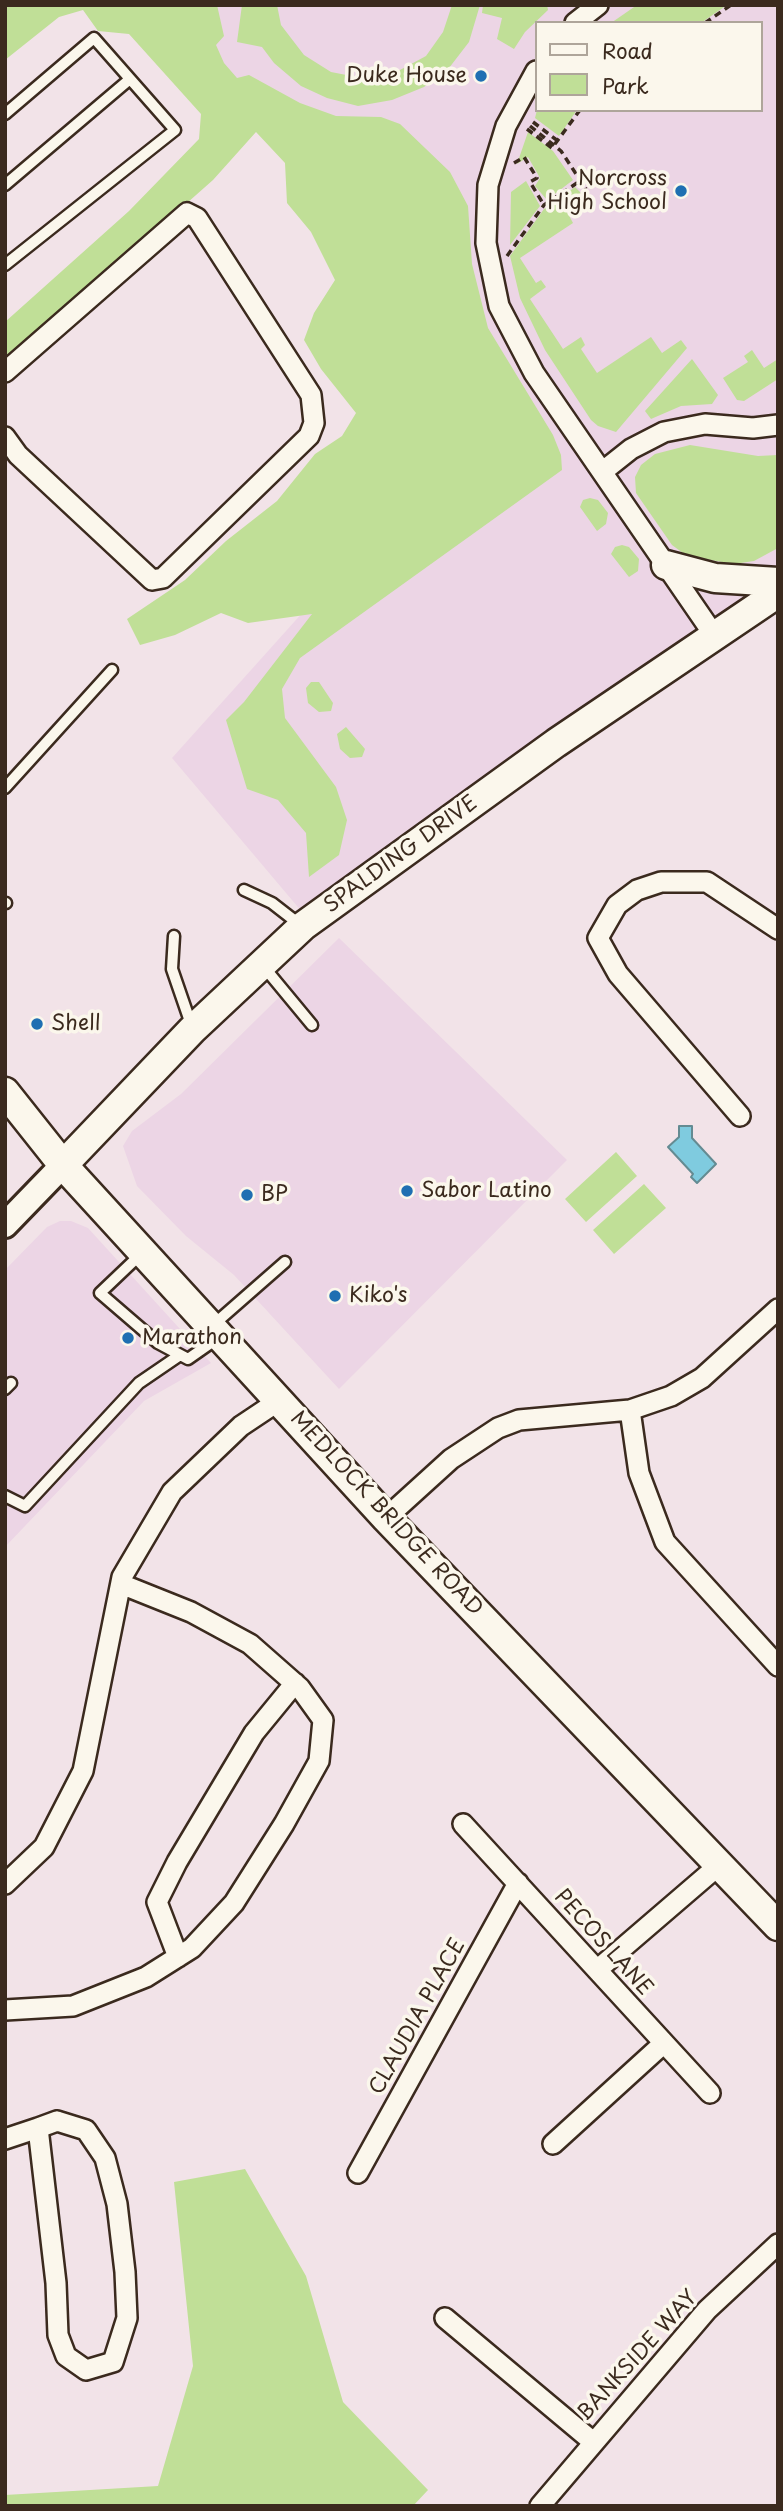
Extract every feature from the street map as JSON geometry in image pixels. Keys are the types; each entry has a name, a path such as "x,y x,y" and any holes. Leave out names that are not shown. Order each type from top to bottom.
{"main road":[{"path":"666,565 715,578 778,582"},
{"name":"SPALDING DRIVE","path":"63,1165 192,1030 303,926 556,743 778,593"},
{"name":"MEDLOCK BRIDGE ROAD","path":"5,1092 63,1165 386,1518 778,1926"}],"street":[{"path":"578,21 598,5"},
{"path":"534,75 506,126 488,185 486,243 499,306 534,373 715,635"},
{"path":"5,372 187,213 197,218 311,395 314,424 309,436 163,578 152,580 12,461 5,437"},
{"path":"602,472 631,449 664,432 705,424 753,428 778,425"},
{"path":"740,1116 618,974 598,938 617,905 637,890 660,882 707,882 778,929"},
{"path":"5,1225 63,1165"},
{"path":"386,1518 451,1459 498,1428 519,1420 630,1410 671,1396 702,1378 778,1309"},
{"path":"5,1884 44,1847 83,1771 121,1584 172,1492 241,1426 280,1400"},
{"path":"630,1410 639,1473 664,1542 778,1666"},
{"path":"5,2010 73,2006 146,1977 192,1948 234,1903 284,1825 319,1761 323,1720 295,1683 250,1644 191,1612 121,1584"},
{"path":"178,1957 157,1902 177,1862 254,1733 295,1683"},
{"name":"PECOS LANE","path":"463,1824 710,2093"},
{"path":"597,1970 718,1866"},
{"name":"CLAUDIA PLACE","path":"358,2173 518,1883"},
{"path":"553,2144 664,2043"},
{"path":"5,2139 57,2121 86,2130 105,2158 117,2204 127,2318 114,2362 86,2370 66,2357 58,2335 56,2283 38,2128"},
{"name":"BANKSIDE WAY","path":"540,2506 592,2441 707,2310 778,2244"},
{"path":"445,2318 592,2441"}],"lane":[{"path":"5,114 94,38 175,130 5,265"},
{"path":"5,185 130,79"},
{"path":"5,788 112,670"},
{"path":"244,890 272,903 303,926"},
{"path":"174,936 172,969 192,1030"},
{"path":"261,964 312,1025"},
{"path":"144,1251 100,1293 158,1343 188,1359 285,1262"},
{"path":"5,1496 25,1506 139,1382 180,1355"}],"path":[{"path":"708,21 731,5"},
{"path":"579,112 556,143 552,148 530,126 556,143 586,190"},
{"path":"512,164 524,157 537,178 530,182 544,205"},
{"path":"507,257 544,205 580,181"}],"shaded area":[{"path":"189,5 778,5 778,593 308,919 172,758 374,533 492,432 228,80"},
{"path":"339,938 567,1160 339,1389 234,1275 186,1236 137,1186 123,1146 132,1131 181,1094"},
{"path":"60,1221 71,1221 88,1228 211,1363 144,1401 5,1547 5,1270 47,1227"}],"green space":[{"path":"5,5 217,5 224,36 216,45 224,63 237,78 249,75 300,103 336,116 381,117 400,124 450,172 468,206 472,264 488,328 553,435 561,455 562,470 300,658 282,689 285,718 336,787 347,820 339,855 309,877 306,833 278,800 247,789 226,720 244,702 312,614 248,623 221,613 175,635 140,645 127,619 185,580 226,541 277,501 315,454 342,436 356,413 321,369 304,340 314,313 335,280 311,232 287,203 285,163 256,132 213,180 5,364 5,322 129,211 199,139 201,114 129,34 98,31 83,10 59,17 5,60"},
{"path":"242,5 277,5 281,25 304,55 331,72 367,79 400,70 426,56 443,32 452,5 480,5 469,42 449,68 424,87 392,100 358,106 327,98 301,86 274,63 262,47 237,42"},
{"path":"483,5 547,5 548,10 534,21 514,49 497,39 502,18 482,13"},
{"path":"637,5 727,5 704,21 614,21"},
{"path":"536,112 576,112 559,136 535,118"},
{"path":"528,132 553,151 573,180 547,200 535,186 540,178 528,157 517,164"},
{"path":"526,181 540,206 510,245 511,192"},
{"path":"575,187 581,193 564,206 573,223 520,258 536,283 541,280 546,287 530,299 563,349 581,337 585,345 581,349 597,373 651,337 662,353 681,340 687,348 616,432 598,426 591,420 545,350 520,298 510,256 544,209"},
{"path":"752,350 764,368 778,359 778,379 744,401 737,400 723,378 748,362 744,356"},
{"path":"692,359 718,395 712,404 681,406 651,419 645,411"},
{"path":"690,445 758,456 778,455 778,548 754,561 734,564 687,556 672,545 636,493 635,477 641,465 655,454"},
{"path":"583,500 598,500 608,513 606,524 597,531 580,507"},
{"path":"615,547 629,547 639,559 638,571 629,577 611,554"},
{"path":"311,682 319,682 333,703 331,711 319,712 308,703 306,688"},
{"path":"346,727 365,749 362,757 350,758 340,749 337,734"},
{"path":"616,1152 637,1176 586,1222 565,1199"},
{"path":"644,1184 666,1208 614,1254 593,1230"},
{"path":"245,2169 306,2276 343,2402 428,2490 413,2506 5,2506 5,2495 158,2486 193,2366 174,2182"}],"water":[{"path":"679,1126 692,1126 692,1138 716,1164 697,1183 691,1177 693,1174 668,1147 679,1137"}],"place":[{"name":"Duke House","path":"481,76"},
{"name":"Norcross High School","path":"681,191"},
{"name":"Shell","path":"37,1024"},
{"name":"Sabor Latino","path":"407,1191"},
{"name":"BP","path":"247,1195"},
{"name":"Kiko's","path":"335,1296"},
{"name":"Marathon","path":"128,1338"}]}
